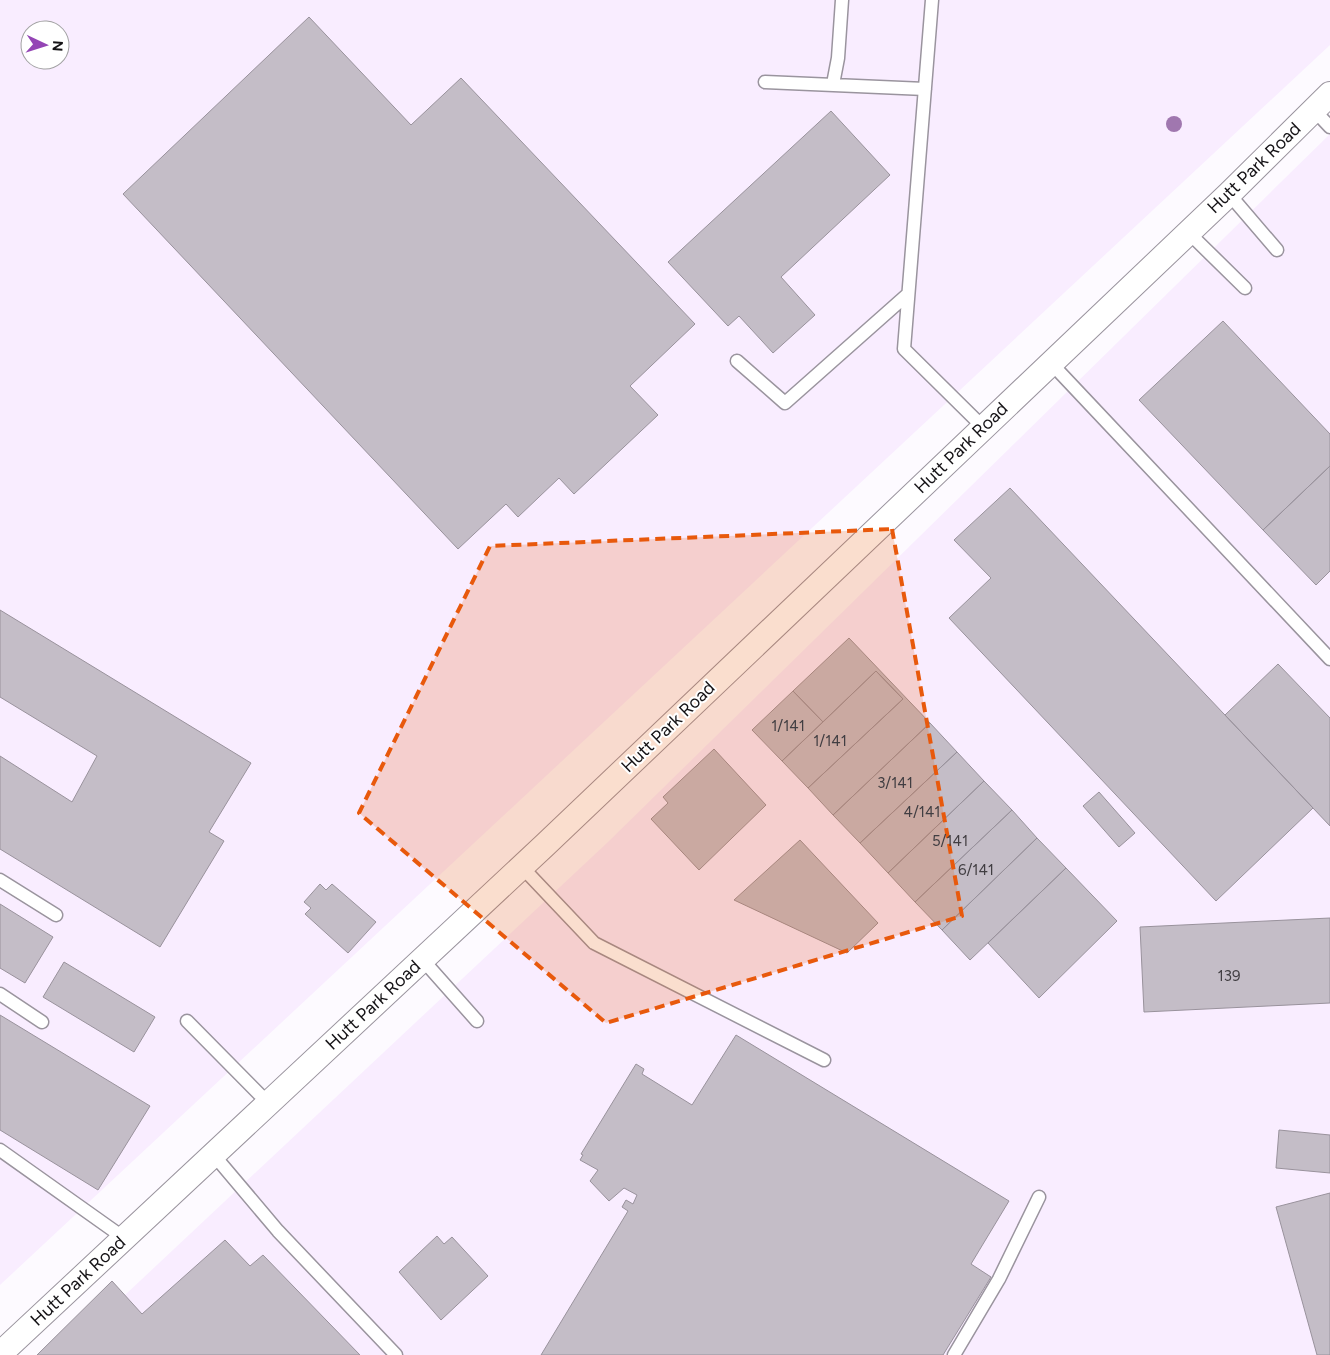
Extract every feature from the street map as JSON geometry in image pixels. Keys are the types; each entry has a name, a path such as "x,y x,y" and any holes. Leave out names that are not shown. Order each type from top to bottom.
{"street":[{"name":"Hutt Park Road","path":"0,1354 521,866 1229,194 1322,102"}],"lane":[{"path":"833,84 838,58 842,0"},
{"path":"932,0 904,349 983,427"},
{"path":"764,82 925,89"},
{"path":"1322,102 1330,127"},
{"path":"1229,194 1276,250"},
{"path":"1188,232 1245,288"},
{"path":"738,361 785,402 908,294"},
{"path":"1051,363 1330,659"},
{"path":"521,866 594,943 824,1060"},
{"path":"0,880 56,916"},
{"path":"422,959 477,1021"},
{"path":"0,994 42,1022"},
{"path":"187,1021 268,1104"},
{"path":"0,1150 124,1238"},
{"path":"213,1154 278,1231 396,1355"},
{"path":"954,1355 999,1279 1038,1197"}],"highlighted area":[{"path":"892,529 962,916 606,1023 359,813 490,546"}],"shaded area":[{"path":"0,0 1330,0 1330,45 0,1285"},
{"path":"1330,134 1330,1355 61,1355 608,842"}],"building":[{"path":"309,17 411,125 461,78 695,324 630,386 658,415 574,494 559,478 518,517 506,504 458,549 123,194"},
{"path":"831,111 890,175 781,277 815,315 773,353 739,316 728,326 668,262"},
{"path":"1223,321 1330,434 1330,466 1263,530 1139,400"},
{"path":"1330,466 1330,571 1316,585 1263,530"},
{"path":"1010,488 1313,808 1216,901 949,618 991,578 954,540"},
{"path":"0,610 251,763 209,832 224,841 160,947 0,849 0,756 72,802 97,756 0,697"},
{"path":"849,638 930,723 833,815 808,788 903,699 876,671 823,722 793,691"},
{"path":"1278,664 1330,718 1330,826 1225,715"},
{"path":"876,671 903,699 808,788 782,761"},
{"path":"793,691 823,722 782,761 752,730"},
{"path":"930,723 957,752 860,843 833,815"},
{"path":"714,749 766,805 699,870 651,819 668,803 663,797"},
{"path":"957,752 984,781 888,873 860,843"},
{"path":"984,781 1012,810 915,902 888,873"},
{"path":"1099,792 1135,833 1119,847 1083,806"},
{"path":"1012,810 1037,838 942,930 915,902"},
{"path":"1037,838 1066,868 970,960 942,930"},
{"path":"800,840 878,923 847,953 734,900"},
{"path":"1066,868 1117,921 1039,998 988,943"},
{"path":"320,884 326,890 332,884 376,922 348,953 305,914 311,908 304,902"},
{"path":"0,904 53,937 25,983 0,968"},
{"path":"1330,918 1330,1003 1144,1012 1140,927"},
{"path":"64,962 155,1017 134,1052 43,997"},
{"path":"0,1015 150,1106 98,1190 0,1130"},
{"path":"736,1035 1009,1201 971,1264 991,1277 943,1355 541,1355 628,1211 622,1207 626,1200 633,1204 637,1195 624,1188 609,1201 590,1181 598,1170 580,1160 583,1155 581,1154 636,1064 644,1069 642,1074 692,1105"},
{"path":"1279,1130 1330,1135 1330,1173 1276,1168"},
{"path":"1330,1193 1330,1355 1317,1355 1276,1207"},
{"path":"437,1236 444,1244 452,1237 488,1276 441,1320 399,1272"},
{"path":"225,1240 250,1266 263,1255 360,1355 37,1355 112,1281 142,1314"}]}
